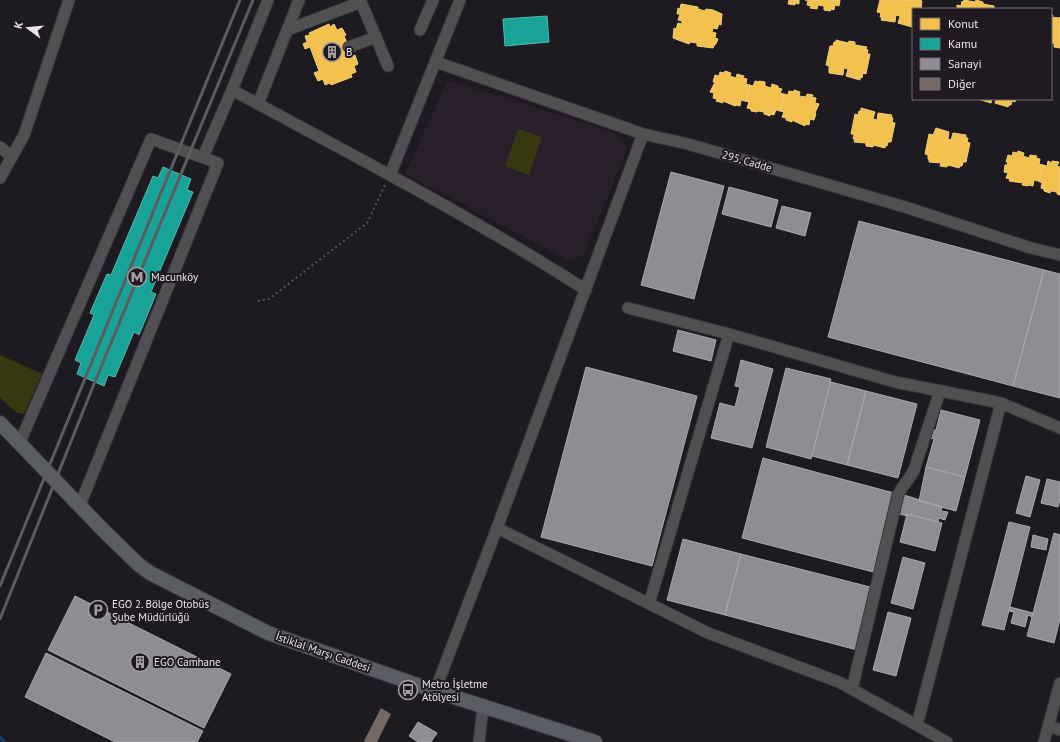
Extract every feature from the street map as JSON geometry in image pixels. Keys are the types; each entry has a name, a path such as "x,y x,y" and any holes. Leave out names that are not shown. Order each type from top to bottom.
{"main road":[{"name":"İstiklal Marşı Caddesi","path":"0,423 133,559 150,573 268,633 435,692 595,742"}],"street":[{"path":"0,178 24,136 69,0"},
{"path":"203,157 268,0"},
{"path":"258,104 299,0"},
{"path":"420,30 433,0"},
{"path":"390,175 460,0"},
{"path":"287,30 363,1 388,66"},
{"path":"349,47 376,37"},
{"name":"295. Cadde","path":"436,62 643,134 688,144 883,200 952,221 1031,248 1060,255"},
{"path":"232,90 390,175 530,254 586,290"},
{"path":"435,692 643,134"},
{"path":"20,442 152,139 218,163 80,505"},
{"path":"0,148 12,157"},
{"path":"628,308 729,334 895,382 1001,403 1060,428"},
{"path":"649,604 729,334"},
{"path":"852,689 898,495 914,470 940,390"},
{"path":"917,725 1001,403"},
{"path":"497,528 708,633 839,682 947,742"},
{"path":"1044,742 1060,683"},
{"path":"479,742 483,707"},
{"path":"1049,726 1060,730"}],"path":[{"path":"258,301 269,299 366,223 390,175"}],"shaded area":[{"path":"448,80 613,132 628,147 584,254 570,261 405,174"},
{"path":"518,129 542,137 529,175 505,166"},
{"path":"0,355 42,374 24,414 17,413 0,398"}],"building: Konut":[{"path":"789,0 799,0 799,4 788,4"},
{"path":"808,0 840,0 839,6 835,5 834,10 831,9 830,11 824,10 824,6 818,5 817,9 810,8 811,6 807,5"},
{"path":"880,0 922,1 921,8 912,8 912,27 898,23 900,16 896,15 895,22 881,20 881,13 877,12"},
{"path":"964,0 975,2 976,0 983,2 983,4 994,6 994,8 957,8 957,5 961,6 962,1 963,2"},
{"path":"681,4 698,7 698,9 705,11 706,9 713,10 722,14 721,25 719,24 717,29 713,28 712,32 716,33 715,38 718,39 713,48 697,46 697,43 690,42 689,44 673,38 674,28 676,29 678,23 682,24 682,21 678,20 680,14 677,14 678,8 680,9"},
{"path":"1052,17 1060,17 1060,48 1054,47 1054,43 1052,43"},
{"name":"B","path":"329,24 330,27 334,24 337,30 342,28 346,35 344,36 353,56 355,55 358,64 354,66 356,72 351,74 352,77 331,85 330,83 325,85 323,79 318,81 314,73 319,71 310,47 305,49 303,44 307,42 305,36 310,35 309,33"},
{"path":"836,40 848,43 849,41 855,42 855,45 867,47 867,54 870,54 866,74 863,73 860,80 846,76 848,69 844,68 843,75 829,73 829,66 826,65 830,46 833,46"},
{"path":"725,71 731,73 730,76 736,78 737,74 744,76 743,78 747,79 746,84 750,85 745,101 741,100 740,106 735,106 723,101 723,103 716,101 717,99 713,98 714,93 710,92 715,82 713,82 715,75 719,76 720,72 724,73"},
{"path":"755,81 765,82 765,86 771,88 772,84 782,89 780,93 784,94 780,111 776,110 774,115 770,114 770,116 764,114 764,112 751,111 751,109 747,108 749,102 745,101 750,85 753,86"},
{"path":"794,90 800,92 799,96 806,97 807,94 813,95 812,97 816,98 815,103 819,104 814,120 810,119 809,125 805,124 805,126 792,120 792,122 786,120 786,118 782,117 784,112 780,111 784,94 788,95 789,91 793,92"},
{"path":"981,100 992,100 991,103"},
{"path":"996,100 1016,100 1015,102 1012,101 1011,105 1008,107 995,103"},
{"path":"861,108 875,112 873,119 877,120 878,113 892,115 892,122 895,123 891,142 888,142 885,148 873,145 873,147 866,146 866,143 854,142 854,134 851,134 855,114 858,115"},
{"path":"936,128 949,132 948,139 951,140 953,133 966,135 966,138 968,138 967,142 970,143 966,162 963,162 962,166 959,168 948,165 947,167 940,166 941,163 929,162 928,155 925,154 929,134 933,135"},
{"path":"1018,151 1024,153 1023,156 1029,158 1030,155 1037,156 1036,158 1040,159 1039,164 1043,165 1038,181 1034,180 1033,186 1022,185 1023,183 1009,181 1010,179 1006,178 1008,173 1004,172 1005,165 1007,165 1008,162 1006,162 1008,155 1012,156 1013,152 1017,153"},
{"path":"1048,161 1052,163 1052,161 1059,162 1057,166 1060,167 1060,195 1057,194 1057,192 1051,191 1050,193 1044,191 1044,189 1041,188 1042,183 1038,181 1043,165 1047,166"}],"building: Kamu":[{"path":"547,16 549,42 505,46 503,19"},
{"path":"163,167 191,179 187,190 193,192 151,292 156,294 139,335 134,332 115,377 108,375 104,386 77,374 81,363 75,360 94,315 90,313 107,274 111,275 153,176 158,178"}],"building: Sanayi":[{"path":"671,172 724,186 694,299 641,285"},
{"path":"729,187 778,200 771,227 722,214"},
{"path":"782,206 811,213 805,236 776,228"},
{"path":"859,221 1044,270 1013,386 828,337"},
{"path":"1044,270 1060,274 1060,398 1013,386"},
{"path":"678,330 716,340 711,361 673,351"},
{"path":"741,360 773,369 752,448 711,438 720,403 735,407 740,387 735,386"},
{"path":"586,367 697,396 652,566 541,537"},
{"path":"786,368 831,379 811,459 766,447"},
{"path":"831,382 866,391 847,465 812,456"},
{"path":"866,391 917,404 898,478 847,465"},
{"path":"941,410 980,420 965,477 926,467 934,439 930,438 932,430 936,430"},
{"path":"763,458 894,493 873,572 742,538"},
{"path":"926,467 965,477 956,511 919,501"},
{"path":"1026,476 1040,480 1030,517 1016,513"},
{"path":"1047,479 1060,482 1060,500 1058,507 1041,503"},
{"path":"901,494 942,507 941,511 948,512 945,520 939,518 938,522 907,514 907,516 896,513"},
{"path":"907,514 942,523 935,551 900,542"},
{"path":"1009,522 1030,527 1004,630 982,625"},
{"path":"1054,533 1060,535 1060,619 1054,643 1027,636"},
{"path":"1033,535 1048,539 1046,550 1031,547"},
{"path":"683,539 741,554 725,615 667,600"},
{"path":"741,554 874,588 857,650 725,615"},
{"path":"903,557 925,563 913,609 891,603"},
{"name":"EGO Camhane","path":"75,596 231,674 204,728 48,650"},
{"path":"1010,607 1033,613 1032,617 1028,615 1025,627 1011,623 1014,612 1009,611"},
{"path":"888,612 911,618 896,676 873,670"},
{"path":"46,653 203,731 197,742 115,742 25,697"},
{"path":"418,722 437,733 431,742 418,742 409,736"}],"building: Diğer":[{"path":"381,708 391,714 377,742 366,742 364,741"}],"waterway":[{"path":"0,737 4,742"}],"railway":[{"path":"0,586 240,0"},
{"path":"0,619 94,384 253,0"}],"place":[{"name":"B","path":"332,52"},
{"name":"Macunköy","path":"137,277"},
{"name":"EGO 2. Bölge Otobüs Şube Müdürlüğü","path":"98,610"},
{"name":"EGO Camhane","path":"140,662"},
{"name":"Metro İşletme Atölyesi","path":"408,690"}]}
